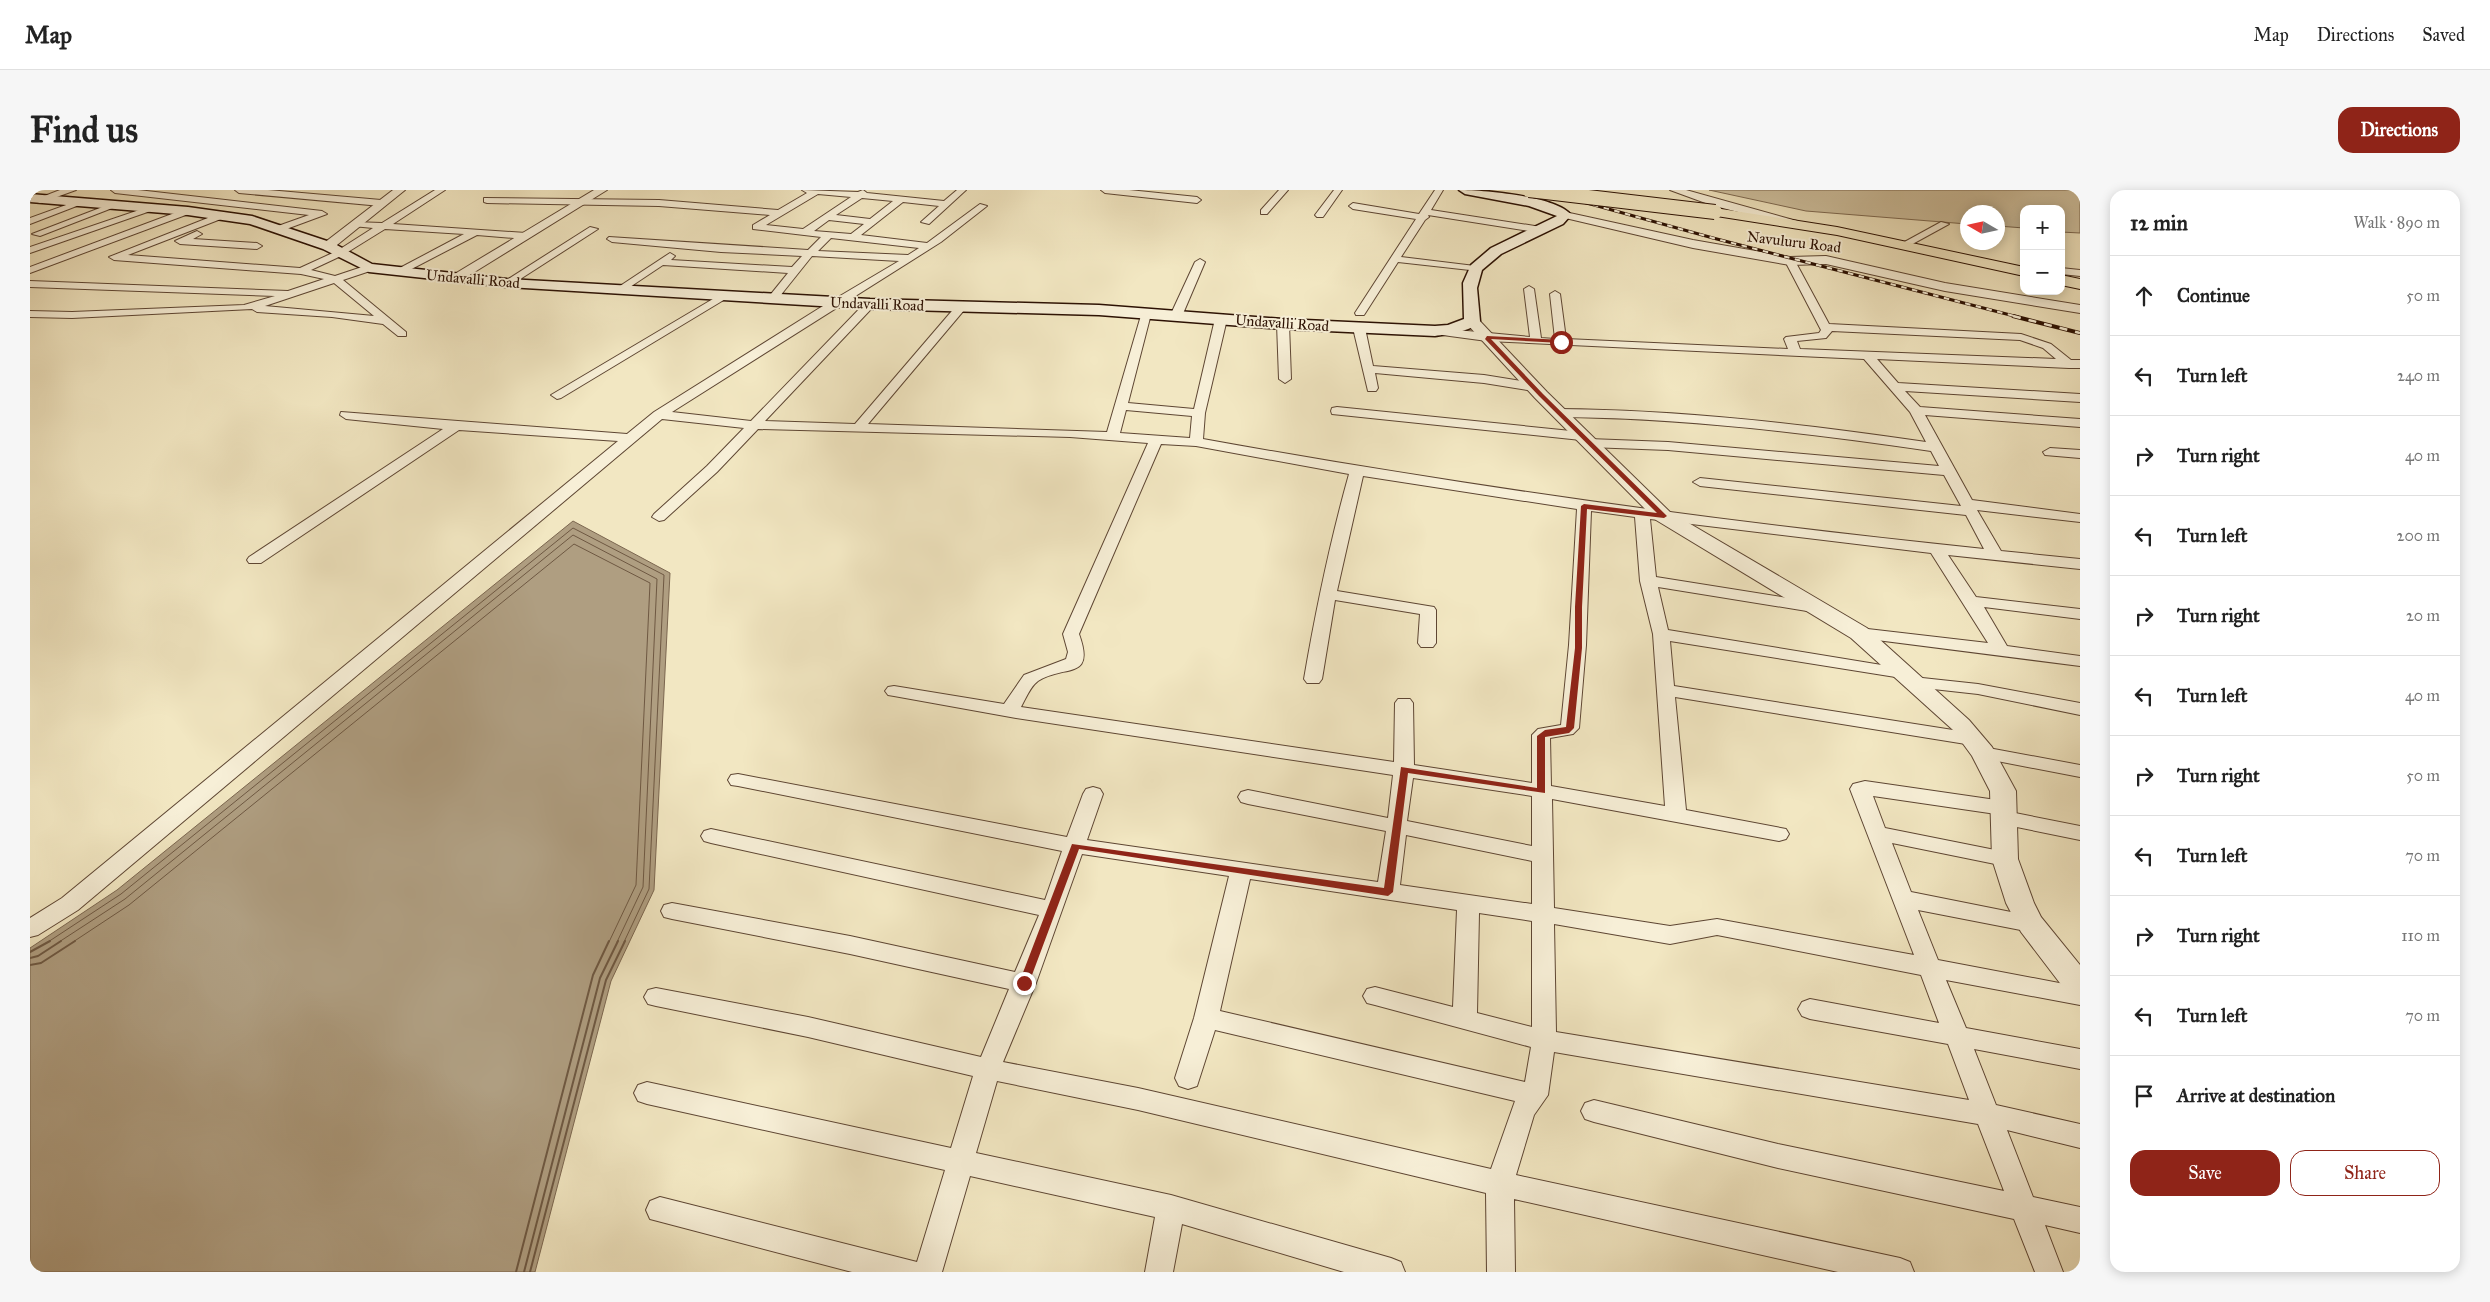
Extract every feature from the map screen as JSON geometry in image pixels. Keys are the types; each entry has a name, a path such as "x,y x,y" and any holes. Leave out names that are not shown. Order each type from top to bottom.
{"main road":[{"path":"1465,190 1522,201 1554,209 1565,215 1558,221 1490,255 1475,269 1471,280 1472,321"},
{"path":"1529,190 1718,209 1904,245 2020,271"},
{"name":"Undavalli Road","path":"35,199 83,202 116,197 154,208 233,213 281,228 334,249 368,268 507,283 870,304 1052,308 1283,324 1434,331 1451,329 1472,321"},
{"path":"2065,281 2080,284"}],"street":[{"path":"35,199 71,190"},
{"path":"238,190 352,202 381,202 402,198 422,202"},
{"path":"301,271 334,249 384,226 441,190"},
{"path":"531,201 547,190"},
{"path":"455,278 602,190"},
{"path":"802,190 945,204"},
{"path":"804,233 825,217 869,190"},
{"path":"852,237 901,199 916,190"},
{"path":"926,222 962,190"},
{"path":"1105,190 1198,195 1207,203 1196,212"},
{"path":"1264,212 1284,190"},
{"path":"1320,215 1338,190"},
{"path":"1360,313 1439,190"},
{"path":"1674,190 1718,209"},
{"path":"817,191 753,230 852,237 928,246"},
{"path":"257,246 180,241 269,192"},
{"path":"37,234 116,197 233,213 329,211"},
{"path":"487,200 691,204 780,213"},
{"path":"30,221 83,202"},
{"path":"281,228 352,202"},
{"path":"334,249 356,224 381,202"},
{"path":"30,930 70,904 333,683 557,501 628,438 659,415 928,246 983,206"},
{"path":"1353,206 1541,230"},
{"path":"30,250 154,208"},
{"path":"30,270 188,211"},
{"path":"233,213 114,257 315,272 336,279 402,334"},
{"name":"Navuluru Road","path":"1565,215 1693,244 1790,261 1826,260 1945,287 2080,309"},
{"path":"825,217 872,222"},
{"path":"356,224 526,236"},
{"path":"1904,245 1944,224"},
{"path":"507,283 593,229"},
{"path":"400,272 476,232"},
{"path":"772,298 810,253 829,235"},
{"path":"612,239 721,248 908,258"},
{"path":"721,248 735,240"},
{"path":"621,290 686,245"},
{"path":"1396,259 1475,269"},
{"path":"144,269 157,260"},
{"path":"1790,261 1827,330 1822,336 1790,339 1795,352"},
{"path":"661,262 795,270"},
{"path":"1176,316 1200,262"},
{"path":"244,308 368,268"},
{"path":"2065,271 2080,273"},
{"path":"113,287 128,278"},
{"path":"30,284 290,294"},
{"path":"1529,289 1536,340"},
{"path":"1555,294 1561,342"},
{"path":"557,395 723,296"},
{"path":"659,517 712,469 752,424 870,304"},
{"path":"858,428 961,307"},
{"path":"30,314 78,315 244,308 332,314 385,321"},
{"path":"1112,436 1122,406 1146,314"},
{"path":"1196,442 1198,413 1222,319"},
{"path":"1472,321 1559,414 1664,516 1859,633 1962,725 1978,746 2003,791 2005,859 2020,903 2031,924 2080,987"},
{"path":"1283,324 1285,379"},
{"path":"1825,327 2020,337 2046,346 2075,364"},
{"path":"1359,328 1370,369 1372,388"},
{"path":"1434,331 1487,338 1561,342 2075,364"},
{"path":"1867,355 1892,386 1916,411 1933,447 1986,536 1995,555"},
{"path":"1370,369 1484,379 1534,387"},
{"path":"1892,386 2080,398"},
{"path":"1122,406 1198,413"},
{"path":"1337,411 1585,440 1948,471"},
{"path":"1916,411 2080,424"},
{"path":"1559,414 1639,414 1818,431 1933,447"},
{"path":"346,415 456,426 628,438"},
{"path":"659,415 752,424 1112,436 1196,442 1357,471 1584,506 1936,549 2080,564"},
{"path":"255,560 456,426"},
{"path":"1807,458 1814,450 1818,431"},
{"path":"1010,711 1027,682 1038,675 1064,668 1074,662 1077,652 1071,634 1156,440"},
{"path":"2050,452 2080,454"},
{"path":"1313,679 1339,535 1357,471"},
{"path":"1700,482 2080,518"},
{"path":"1501,1272 1500,1184 1523,1110 1534,1095 1544,1040 1541,736 1548,732 1566,731 1570,728 1579,648 1578,607 1584,506"},
{"path":"1642,512 1648,581 1661,634 1664,690 1676,815"},
{"path":"1936,549 1972,601 2000,650"},
{"path":"1648,581 1813,607"},
{"path":"1327,594 1428,610 1427,643"},
{"path":"1972,601 2080,614"},
{"path":"1859,633 2080,661"},
{"path":"1661,634 2002,693 2080,709"},
{"path":"1664,690 1978,746 2080,770"},
{"path":"894,691 1010,711 1542,791 1779,834"},
{"path":"1388,892 1404,769 1404,703"},
{"path":"738,780 1076,846 1542,914 1670,935 1687,934 1705,927 1716,927 2080,996"},
{"path":"2049,1272 2026,1209 1928,966 1905,899 1876,834 1861,788 2004,814 2080,833"},
{"path":"928,1272 958,1164 988,1069 1052,910 1093,794"},
{"path":"1248,797 1541,855"},
{"path":"1876,834 2005,859"},
{"path":"711,836 1052,910"},
{"path":"1188,1078 1206,1018 1241,870"},
{"path":"1905,899 2031,924"},
{"path":"1465,1019 1468,904"},
{"path":"672,911 850,945 1024,983"},
{"path":"1375,996 1544,1040 1987,1114 2080,1136"},
{"path":"656,997 808,1027 988,1069 1138,1099 1500,1184 1900,1272"},
{"path":"1810,1009 2080,1059"},
{"path":"1206,1018 1534,1095"},
{"path":"647,1093 958,1164 1171,1208 1391,1272"},
{"path":"1594,1111 1778,1156 2080,1220"},
{"path":"1159,1272 1171,1208"},
{"path":"660,1210 906,1272"}],"shaded area":[{"path":"1709,190 2080,190 2080,233 2065,232 2065,205 2020,205 2020,228 2005,227 2005,205 1960,205 1960,223 1806,211"}],"water":[{"path":"573,521 670,573 654,890 611,981 535,1272 30,1272 30,948 117,890"}],"railway":[{"path":"1540,190 1713,238 2018,317"},
{"path":"2013,316 2080,333"}],"route":[{"path":"1024,983 1076,846 1114,850 1388,892 1404,769 1542,791 1541,736 1544,733 1566,731 1570,728 1579,648 1578,607 1584,506 1664,516 1541,395 1487,338 1561,342"}]}
